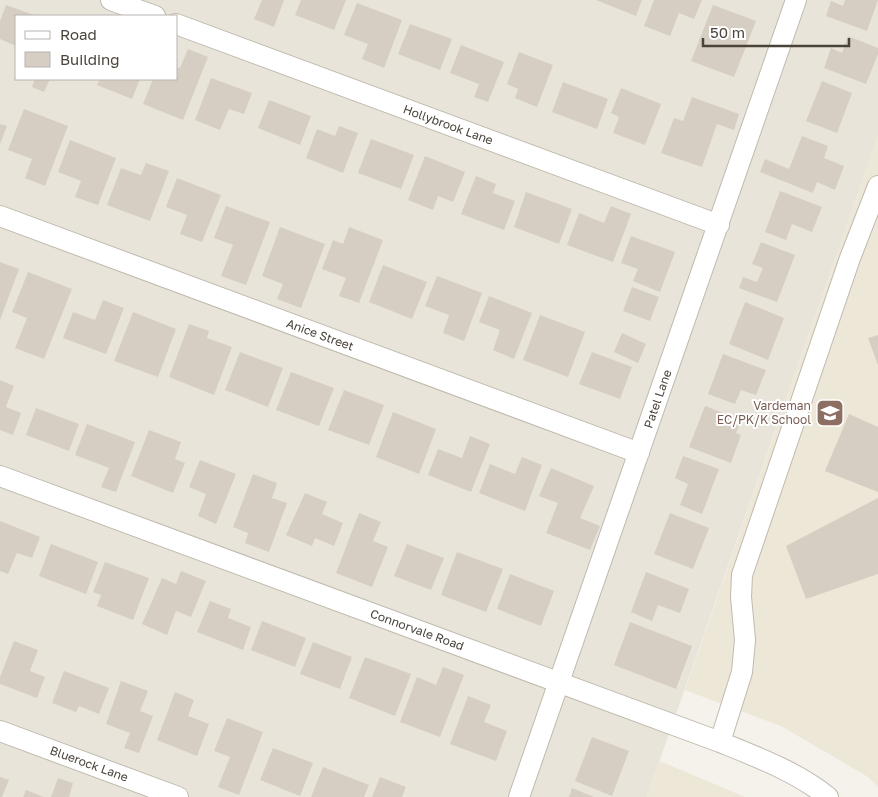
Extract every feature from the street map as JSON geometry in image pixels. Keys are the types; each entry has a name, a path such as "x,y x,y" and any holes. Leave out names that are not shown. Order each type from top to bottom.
{"street":[{"path":"111,0 152,15"},
{"name":"Patel Lane","path":"519,797 796,0"},
{"name":"Hollybrook Lane","path":"178,25 719,225"},
{"path":"720,742 742,672 745,640 741,598 742,575 870,231 878,186"},
{"name":"Anice Street","path":"0,216 639,453"},
{"name":"Connorvale Road","path":"0,476 720,742 755,756 814,785 828,797"},
{"name":"Bluerock Lane","path":"0,731 178,797"}],"shaded area":[{"path":"0,0 878,0 878,136 647,797 0,797"},
{"name":"Vardeman EC/PK/K School","path":"878,136 878,787 868,777 781,726 685,690"},
{"path":"660,761 745,797 647,797"}],"building":[{"path":"262,0 284,0 274,27 254,19"},
{"path":"301,0 346,0 334,30 295,15"},
{"path":"596,0 642,0 636,16"},
{"path":"654,0 702,0 694,19 679,13 670,36 644,26"},
{"path":"845,0 878,0 867,31 826,16 831,1 843,6"},
{"path":"357,3 402,20 384,68 362,59 368,44 344,35"},
{"path":"6,5 34,15 15,15 15,46 0,39 0,21"},
{"path":"713,5 756,21 734,77 691,61"},
{"path":"410,24 452,39 440,70 398,54"},
{"path":"848,36 878,48 878,54 866,84 824,68 831,48 842,53"},
{"path":"461,45 504,62 488,102 474,97 479,84 450,73"},
{"path":"188,49 208,57 183,120 143,104 153,80 178,80 178,68 180,68"},
{"path":"519,52 553,65 537,107 515,98 518,89 507,84"},
{"path":"211,78 252,93 244,114 229,109 220,130 195,120"},
{"path":"35,80 50,80 44,92 32,87"},
{"path":"100,80 140,80 132,99 97,85"},
{"path":"822,81 852,93 837,133 806,121"},
{"path":"563,82 608,99 597,129 552,112"},
{"path":"621,88 661,104 645,145 613,133 619,117 611,113"},
{"path":"692,97 739,114 734,130 717,124 702,167 661,153 674,118 683,121"},
{"path":"269,100 311,116 300,145 258,128"},
{"path":"24,109 68,126 45,186 25,178 32,159 8,150"},
{"path":"0,124 7,126 0,144"},
{"path":"339,126 358,133 343,173 306,158 317,129 335,136"},
{"path":"802,136 828,146 824,158 844,166 835,190 817,182 813,193 760,172 765,159 789,169"},
{"path":"371,139 414,155 401,189 358,173"},
{"path":"70,140 116,158 98,205 75,197 81,181 58,172"},
{"path":"425,156 465,172 453,202 438,196 433,210 408,200"},
{"path":"146,163 169,171 150,221 107,205 121,168 141,175"},
{"path":"476,176 496,184 493,193 515,201 504,230 461,214"},
{"path":"177,178 221,195 202,242 180,234 187,215 166,207"},
{"path":"780,191 822,207 812,232 792,224 786,240 765,232"},
{"path":"526,192 572,209 559,244 514,227"},
{"path":"226,206 270,222 246,285 221,276 233,245 214,238"},
{"path":"611,206 631,214 613,262 567,245 579,213 604,223"},
{"path":"280,227 325,244 301,308 277,299 283,284 262,276"},
{"path":"349,227 383,240 359,303 339,296 346,278 322,269 333,240 343,244"},
{"path":"631,236 675,252 660,292 633,281 638,269 621,263"},
{"path":"761,242 795,255 777,302 739,288 743,277 757,282 763,268 752,264"},
{"path":"0,262 19,269 0,320"},
{"path":"383,265 427,282 412,319 369,302"},
{"path":"28,272 72,289 44,359 15,348 27,318 12,312"},
{"path":"437,276 482,293 464,341 443,333 449,315 425,306"},
{"path":"632,287 659,297 650,321 623,311"},
{"path":"489,296 532,313 514,359 493,350 500,330 479,322"},
{"path":"103,300 124,308 106,354 63,338 73,312 95,320"},
{"path":"745,302 784,318 768,360 729,344"},
{"path":"133,312 176,329 158,377 114,361"},
{"path":"540,315 585,332 568,377 523,360"},
{"path":"189,324 209,331 207,338 232,347 214,395 169,377"},
{"path":"622,333 646,344 638,363 614,352"},
{"path":"878,335 878,365 868,338"},
{"path":"240,352 283,368 268,407 225,390"},
{"path":"592,352 632,367 620,399 579,384"},
{"path":"723,354 766,370 756,395 741,390 735,404 708,394"},
{"path":"291,372 334,388 319,426 276,410"},
{"path":"0,380 14,386 6,407 21,413 13,435 0,430"},
{"path":"344,390 384,405 369,445 328,430"},
{"path":"705,406 741,420 736,433 741,435 731,463 689,447"},
{"path":"36,408 79,424 69,451 26,435"},
{"path":"393,412 436,429 419,474 376,457"},
{"path":"849,414 878,427 878,492 825,471"},
{"path":"87,424 135,442 116,492 101,487 109,468 75,455"},
{"path":"149,430 181,442 175,459 185,463 173,493 131,476"},
{"path":"470,436 490,444 471,492 428,475 438,449 462,458"},
{"path":"683,456 719,469 702,514 680,505 688,484 675,478"},
{"path":"522,457 542,465 525,511 479,493 490,464 515,474"},
{"path":"200,460 236,474 216,524 198,516 206,494 189,487"},
{"path":"551,468 594,486 580,518 600,526 590,550 546,533 558,503 539,496"},
{"path":"253,474 277,483 272,498 287,503 269,552 245,543 248,533 233,527"},
{"path":"305,493 327,502 322,514 343,523 334,546 315,538 312,546 286,535"},
{"path":"878,498 878,574 806,599 786,546"},
{"path":"359,513 381,522 373,541 388,547 372,587 336,573"},
{"path":"670,513 709,528 693,569 654,554"},
{"path":"0,521 40,537 32,558 17,553 8,574 0,571"},
{"path":"51,544 98,562 86,594 39,576"},
{"path":"407,544 444,558 431,590 394,576"},
{"path":"457,552 503,569 486,612 441,595"},
{"path":"105,562 149,578 133,620 97,606 101,595 93,592"},
{"path":"181,571 206,581 191,617 176,611 167,635 142,624 162,578 176,584"},
{"path":"646,572 689,589 680,613 658,605 652,621 631,612"},
{"path":"510,574 554,591 541,626 497,609"},
{"path":"210,601 231,609 228,618 251,627 243,650 197,632"},
{"path":"262,621 306,638 295,667 251,650"},
{"path":"630,622 692,646 676,689 614,665"},
{"path":"14,641 38,650 30,671 45,677 37,698 0,684 0,677"},
{"path":"313,642 352,657 340,689 300,674"},
{"path":"365,657 411,674 395,716 349,698"},
{"path":"443,667 464,675 440,737 400,722 417,677 436,685"},
{"path":"64,671 109,688 99,714 79,706 76,712 52,703"},
{"path":"121,681 148,691 140,711 153,716 139,753 124,748 130,733 106,724"},
{"path":"175,692 194,700 188,716 209,724 197,756 157,740"},
{"path":"468,696 491,705 484,722 507,731 496,761 450,744"},
{"path":"227,718 263,732 239,795 218,787 230,757 214,751"},
{"path":"592,737 629,751 612,796 575,781"},
{"path":"273,748 313,763 300,796 260,780"},
{"path":"323,767 369,785 364,797 311,797"},
{"path":"0,777 9,780 2,797 0,797"},
{"path":"380,777 406,787 402,797 372,797"},
{"path":"58,778 73,783 69,797 51,797"},
{"path":"572,788 594,797 569,797"},
{"path":"26,790 44,797 23,797"}],"place":[{"name":"Vardeman EC/PK/K School","path":"830,413"}]}
